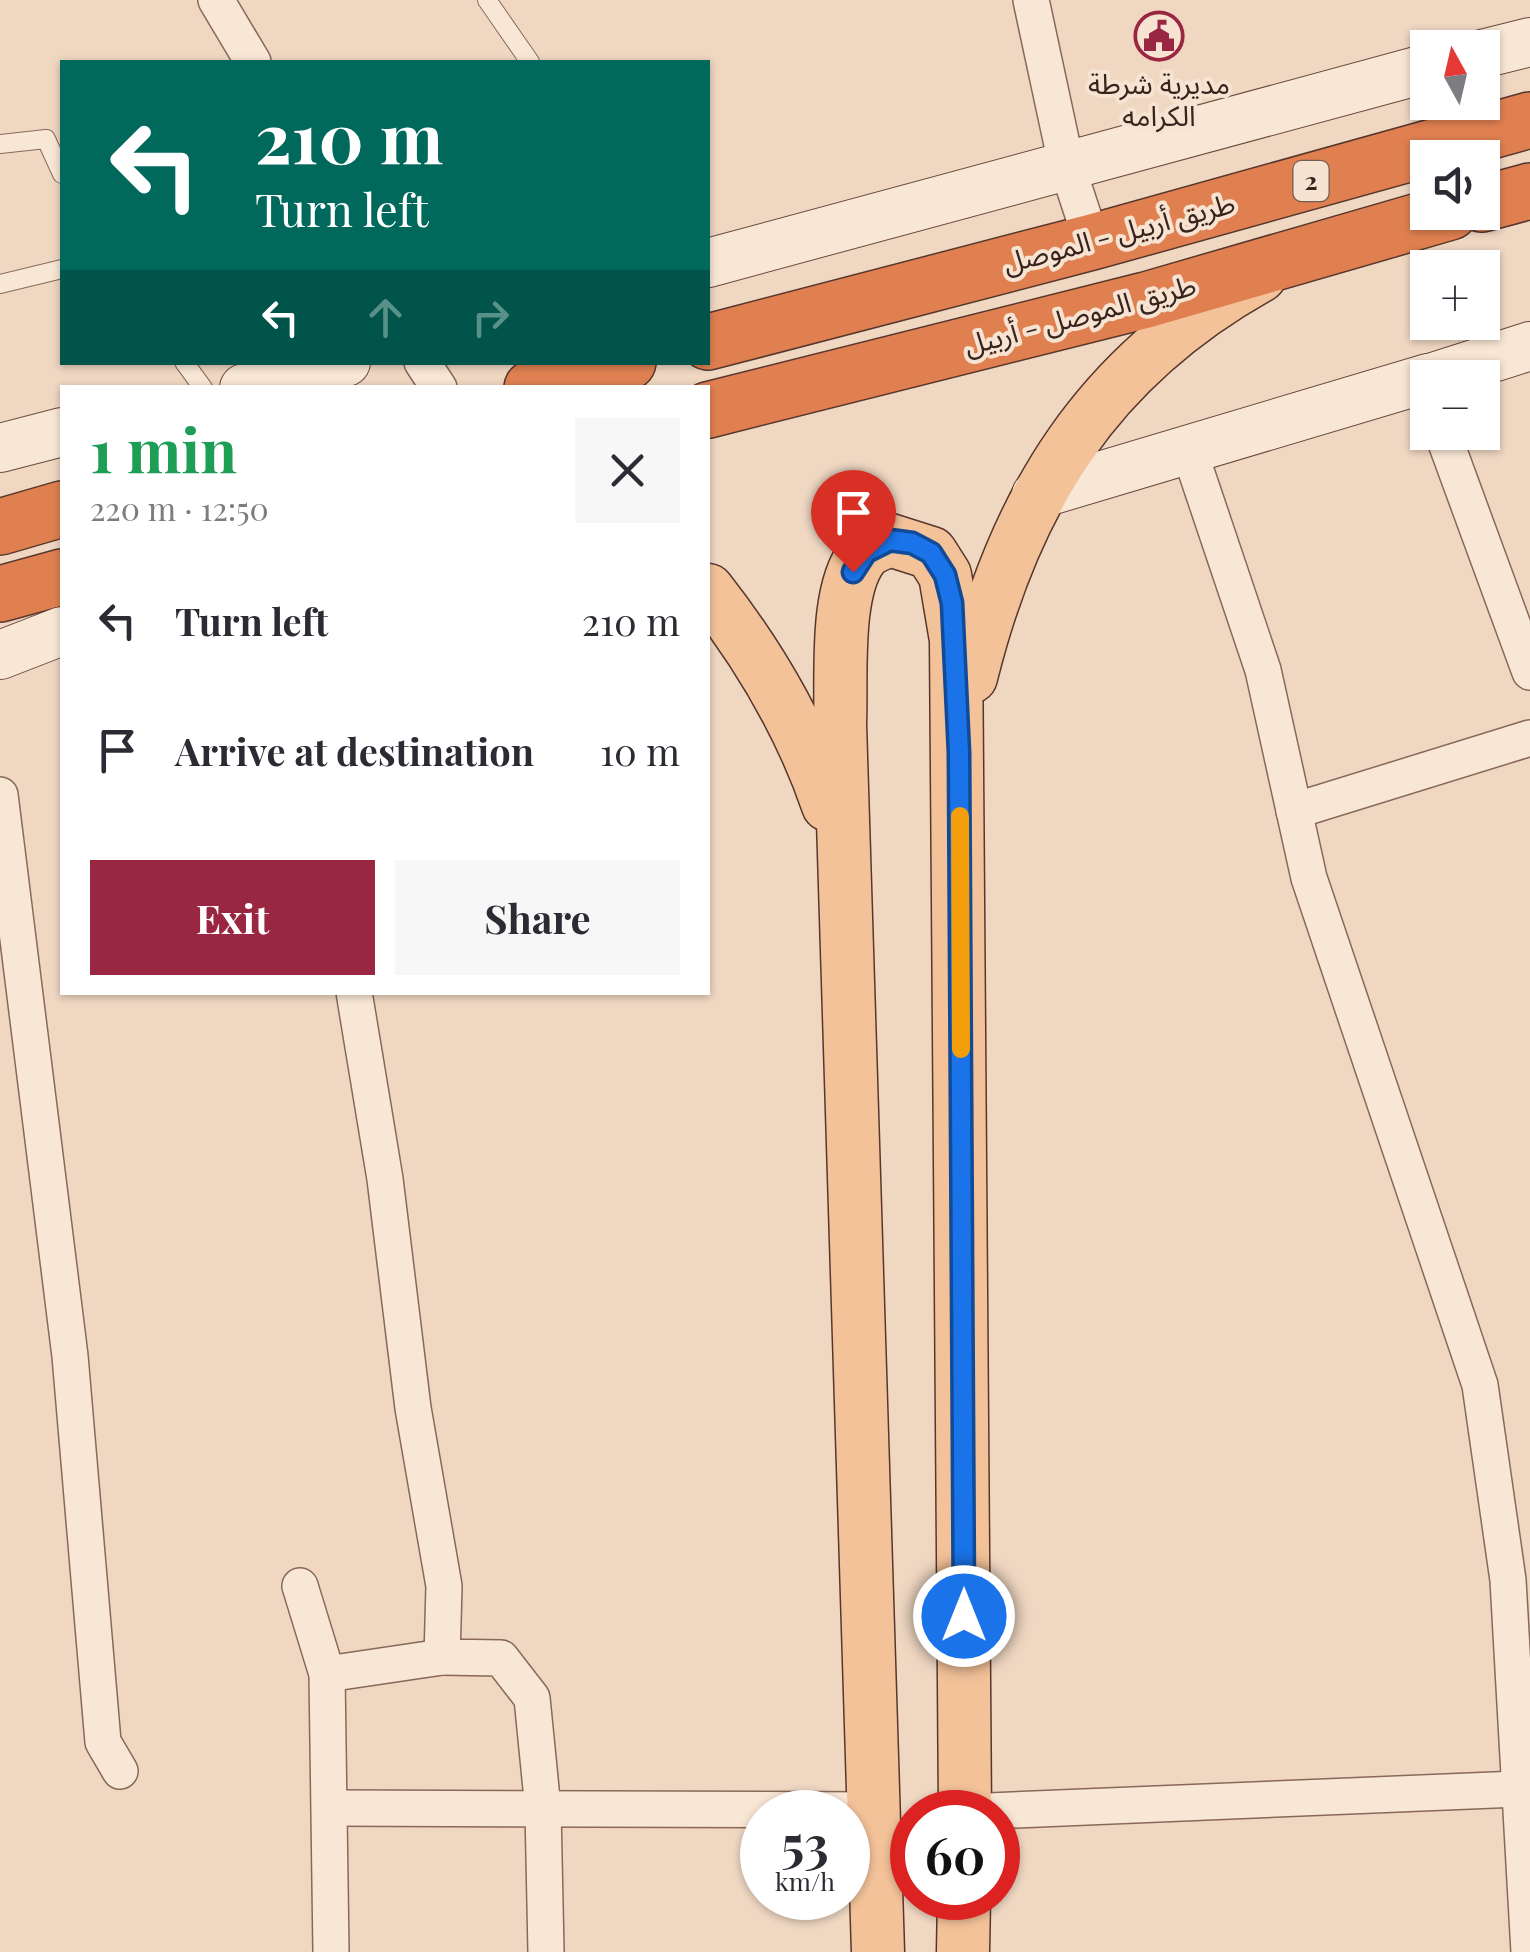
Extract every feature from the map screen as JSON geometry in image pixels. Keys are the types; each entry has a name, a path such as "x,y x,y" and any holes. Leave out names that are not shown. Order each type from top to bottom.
{"highway":[{"name":"طريق أربيل - الموصل","path":"710,341 1092,242 1530,120"},
{"path":"1500,200 1530,192"},
{"name":"طريق الموصل - أربيل","path":"710,409 1146,300 1410,223"},
{"path":"543,385 617,365"},
{"path":"0,527 60,510"},
{"path":"0,594 60,579"}],"main road":[{"path":"1500,50 1530,42"},
{"path":"710,262 1410,73"},
{"path":"959,753 982,634 1002,570 1036,495 1092,412 1161,343 1232,292 1278,265 1333,244"},
{"path":"1494,360 1529,348"},
{"path":"256,385 334,365"},
{"path":"1036,495 1410,388"},
{"path":"0,448 60,433"},
{"path":"878,1952 841,860 840,724 846,596 853,572 866,552 890,540 912,543 931,553 945,575 956,640 965,1790"},
{"path":"710,593 766,673 813,760 841,860"},
{"path":"0,655 60,631"},
{"path":"963,1952 964,1920"}],"street":[{"path":"216,0 251,60"},
{"path":"1031,0 1066,163 1092,242"},
{"path":"1189,450 1262,670 1309,878 1480,1385 1520,1619 1518,1790 1530,1952"},
{"path":"1449,450 1530,672"},
{"path":"1294,811 1530,738"},
{"path":"0,796 68,1337 103,1742 120,1771"},
{"path":"354,995 385,1179 413,1408 444,1586 442,1657"},
{"path":"300,1586 327,1674 332,1808 331,1952"},
{"path":"327,1674 442,1657 501,1658 532,1698 543,1809 546,1952"},
{"path":"1020,1810 1518,1790"},
{"path":"332,1808 875,1810"}],"lane":[{"path":"486,0 529,60"},
{"path":"0,144 14,139 46,139 60,170"},
{"path":"0,284 60,270"}],"slow traffic":[{"path":"960,816 961,1049"}],"place":[{"name":"مديرية شرطة الكرامه","path":"1159,36"}],"route":[{"path":"853,572 866,552 890,540 912,543 931,553 945,575 956,640 964,1616"}]}
